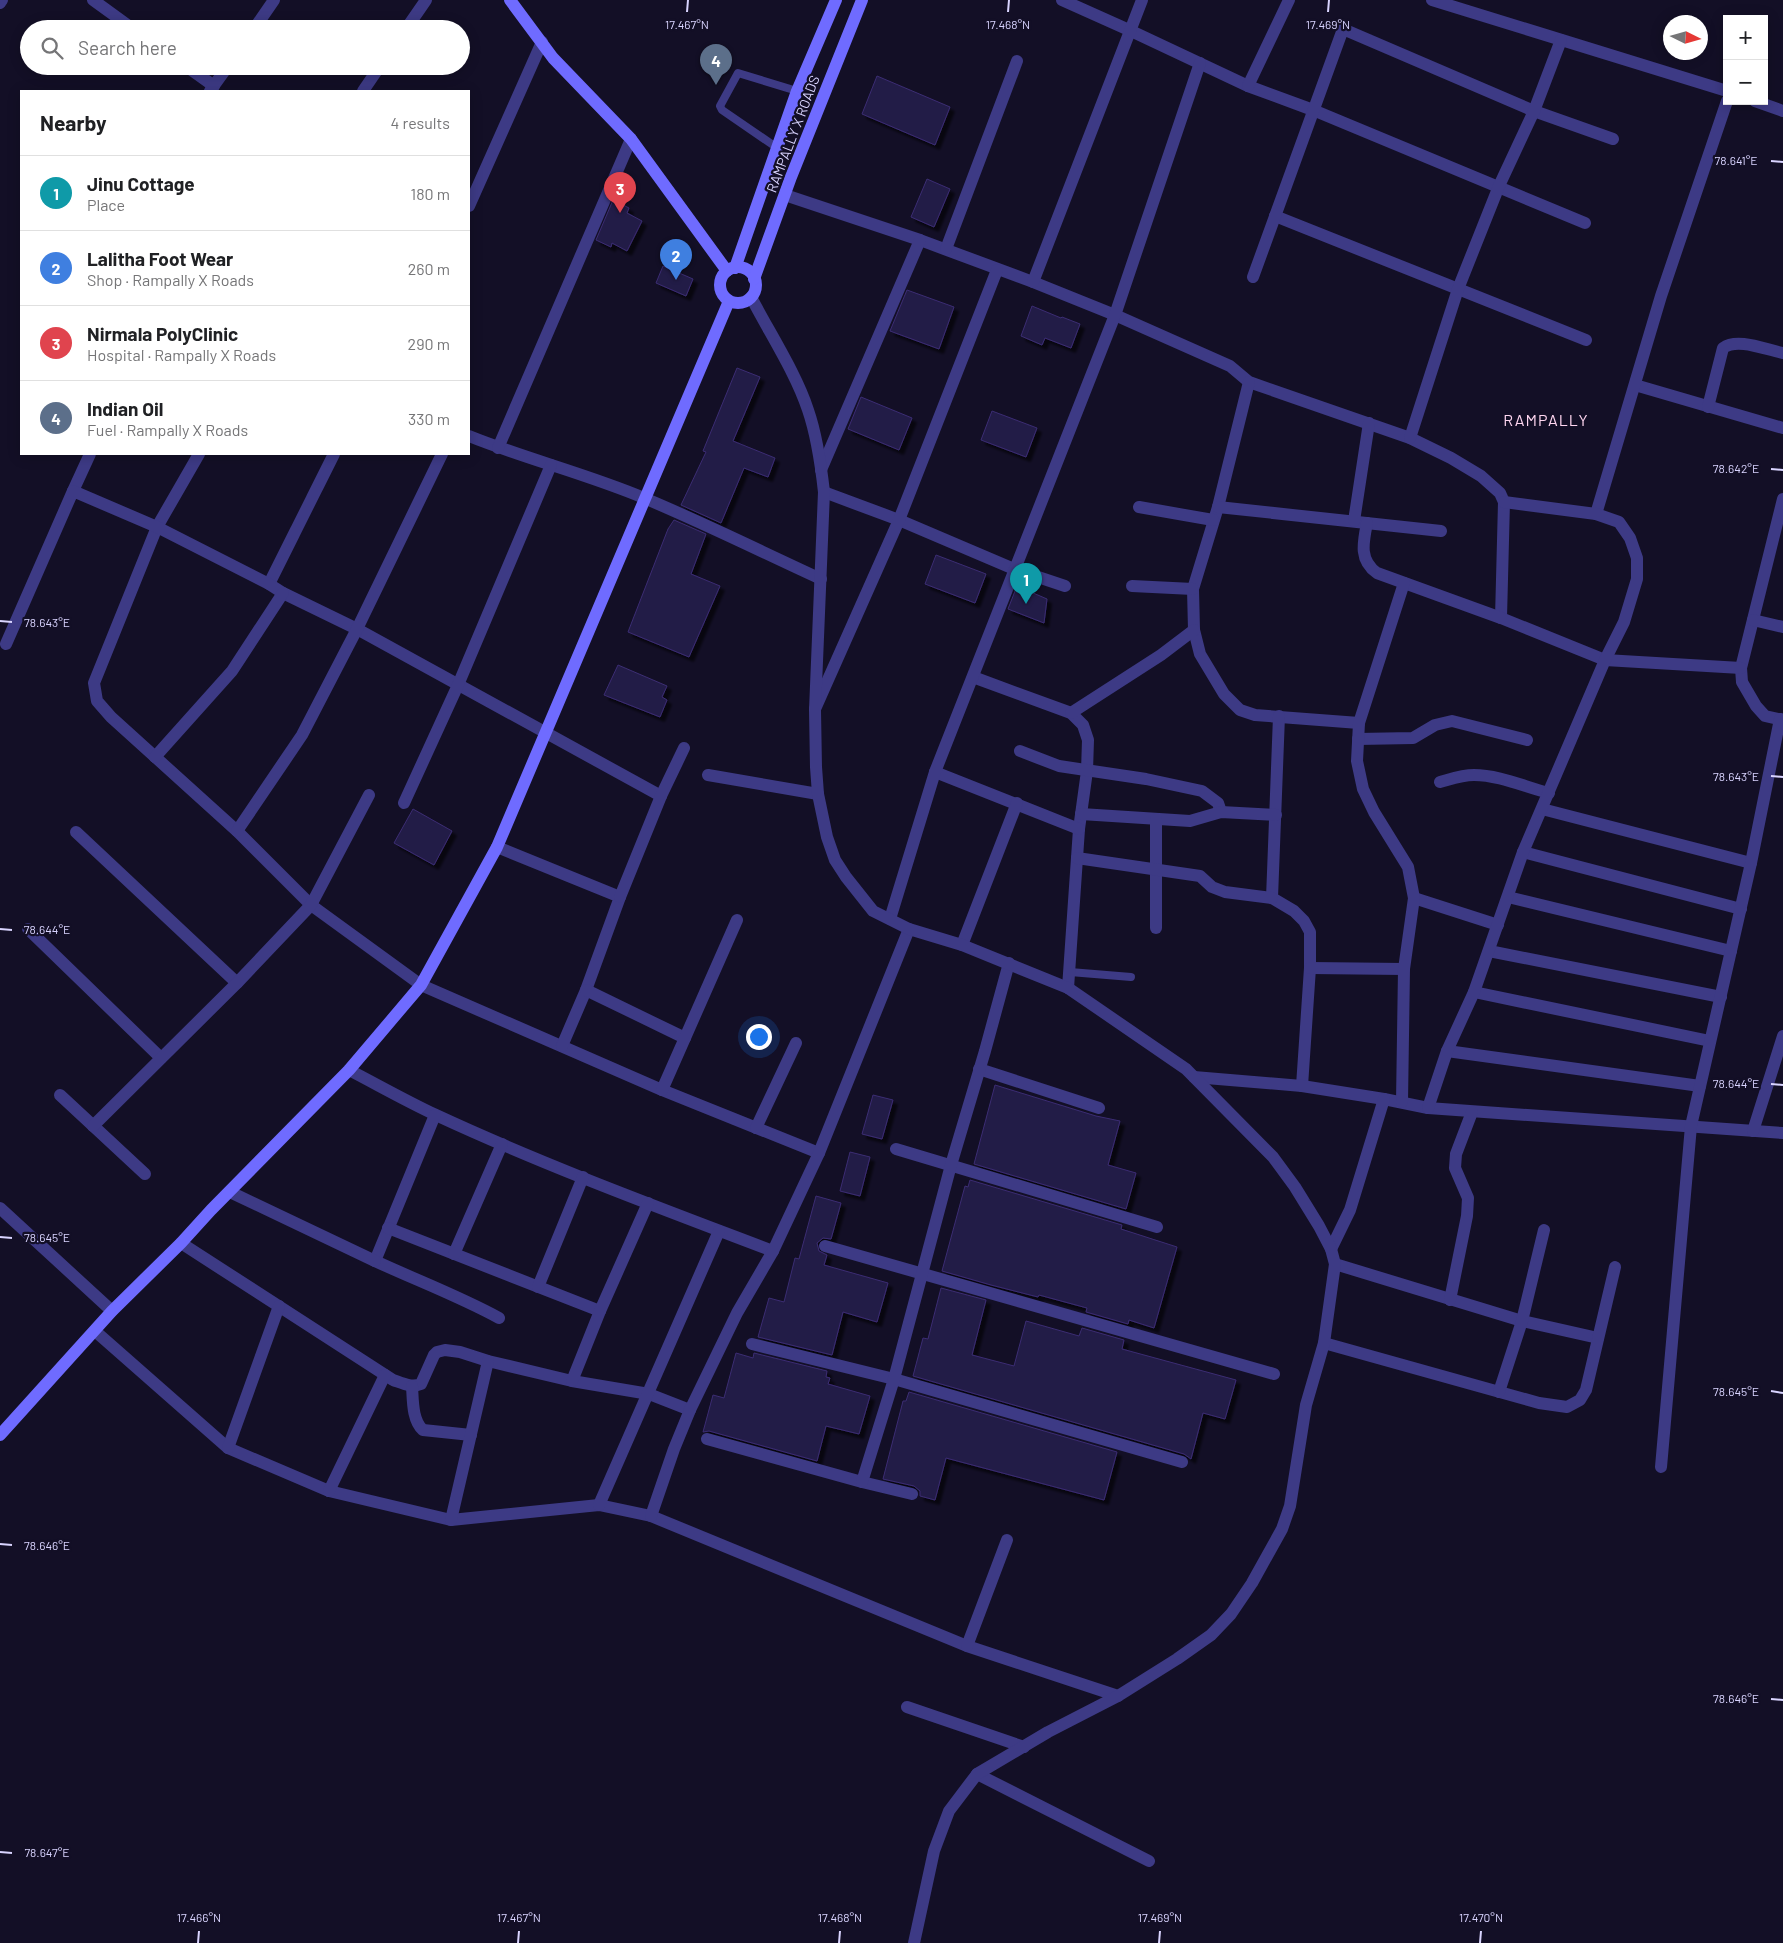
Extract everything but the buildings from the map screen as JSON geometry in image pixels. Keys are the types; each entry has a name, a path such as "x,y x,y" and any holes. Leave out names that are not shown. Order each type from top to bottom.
{"main road":[{"path":"510,0 553,58 631,139 731,270"},
{"path":"731,270 743,268 754,279 755,286 751,297 741,303 729,301 721,292 721,279 731,270 797,91 836,0"},
{"name":"RAMPALLY X ROADS","path":"754,279 862,0"},
{"path":"0,1435 112,1311 181,1244 349,1070 421,985 497,847 729,301"}],"street":[{"path":"93,0 121,20"},
{"path":"260,20 274,0"},
{"path":"412,20 426,0"},
{"path":"1062,0 1248,86 1313,110 1585,223"},
{"path":"1033,282 1142,0"},
{"path":"1248,86 1289,0"},
{"path":"1432,0 1723,90"},
{"path":"1252,276 1343,30 1534,111 1613,139"},
{"path":"1410,438 1458,289 1498,186 1534,111 1561,40"},
{"path":"470,204 542,42"},
{"path":"946,249 1017,61"},
{"path":"890,919 935,772 1116,315 1200,63"},
{"path":"196,75 212,89 222,75"},
{"path":"364,90 374,75"},
{"path":"1596,514 1661,296 1726,105"},
{"path":"1766,105 1783,111"},
{"path":"498,448 631,139"},
{"path":"785,195 946,249 997,270 1033,282 1116,315 1230,366 1249,382 1410,438 1451,458 1480,476 1500,493 1504,502 1500,618"},
{"path":"1275,216 1586,340"},
{"path":"821,470 920,240"},
{"path":"815,710 898,520 997,270"},
{"path":"751,297 797,384 808,410 821,470 824,492 815,710 818,794 827,837 835,860 846,877 873,910 908,929 962,945 1068,988 1186,1069 1273,1157 1295,1187 1331,1249 1335,1264 1324,1343 1306,1405 1290,1506 1282,1529 1252,1583 1231,1614 1210,1635 1177,1660 1118,1696 1048,1732 977,1774 949,1811 934,1851 914,1943"},
{"path":"1708,407 1723,348 1729,344 1741,344 1783,354"},
{"path":"1249,382 1218,507 1193,589 1194,630 1200,654 1224,694 1240,710 1254,715 1359,723"},
{"path":"1635,385 1783,428"},
{"path":"1369,423 1360,522 1364,554 1368,566 1376,574 1500,618 1605,660 1741,668"},
{"path":"470,436 498,448 644,498 821,579"},
{"path":"6,644 90,455"},
{"path":"198,455 156,527 94,683 97,700 111,717 237,831 311,905 421,985 662,1090 819,1153"},
{"path":"269,584 334,455"},
{"path":"237,831 302,735 357,630 442,455"},
{"path":"404,803 458,685 551,465"},
{"path":"73,491 156,527 269,584 283,594 357,630 547,732 661,796"},
{"path":"824,492 898,520 1014,570 1066,586"},
{"path":"1661,1467 1691,1126 1741,909 1781,719 1765,716 1756,706 1742,682 1741,668 1783,500"},
{"path":"1428,1108 1447,1051 1474,992 1523,852 1605,660 1624,622 1637,579 1637,558 1630,538 1619,522 1596,514 1504,502"},
{"path":"1139,507 1213,520"},
{"path":"1218,507 1441,531"},
{"path":"1402,1102 1404,969 1414,898 1408,867 1374,812 1363,789 1357,761 1359,723 1404,583"},
{"path":"1132,586 1193,589"},
{"path":"155,757 232,671 283,594"},
{"path":"1753,620 1783,627"},
{"path":"1071,713 1161,655 1194,630"},
{"path":"973,678 1071,713 1083,725 1088,740 1087,772 1079,829 1068,988"},
{"path":"1272,898 1279,716"},
{"path":"1358,739 1413,738 1435,725 1452,721 1527,740"},
{"path":"562,1046 586,990 620,897 661,796 684,748"},
{"path":"1020,751 1059,766 1087,772 1146,779 1202,791 1218,803 1221,812"},
{"path":"935,772 1079,829"},
{"path":"708,775 818,794"},
{"path":"1440,782 1459,776 1474,775 1490,777 1549,793"},
{"path":"92,1126 311,905 369,795"},
{"path":"962,945 1017,803"},
{"path":"1542,809 1751,863"},
{"path":"1081,814 1190,821 1221,812 1276,815"},
{"path":"1156,819 1156,928"},
{"path":"76,832 236,982"},
{"path":"497,847 620,897"},
{"path":"1523,852 1741,909"},
{"path":"1077,858 1200,876 1212,887 1225,892 1272,898 1294,911 1310,932 1310,968 1302,1086"},
{"path":"1508,897 1731,952"},
{"path":"1414,898 1498,925"},
{"path":"662,1090 737,920"},
{"path":"28,929 161,1058"},
{"path":"650,1516 690,1410 738,1313 773,1251 819,1153 908,929"},
{"path":"1489,951 1721,997"},
{"path":"862,1482 894,1379 951,1165 1009,963"},
{"path":"1310,968 1404,969"},
{"path":"586,990 685,1038"},
{"path":"1474,992 1710,1041"},
{"path":"1753,1130 1783,1036"},
{"path":"756,1128 796,1042"},
{"path":"1447,1051 1700,1086"},
{"path":"979,1069 1099,1108"},
{"path":"349,1070 435,1115 502,1144 773,1251"},
{"path":"1194,1077 1302,1086 1428,1108 1783,1133"},
{"path":"60,1095 145,1174"},
{"path":"1331,1249 1350,1210 1384,1099"},
{"path":"1450,1300 1468,1198 1455,1168 1456,1154 1472,1112"},
{"path":"375,1261 435,1115"},
{"path":"454,1254 502,1144"},
{"path":"896,1149 1157,1227"},
{"path":"538,1287 583,1177"},
{"path":"230,1192 368,1260 375,1261 500,1318"},
{"path":"572,1381 600,1310 648,1203"},
{"path":"0,1208 112,1311"},
{"path":"388,1228 600,1310"},
{"path":"1499,1392 1522,1321 1544,1230"},
{"path":"599,1506 719,1231"},
{"path":"181,1244 392,1380 412,1386 421,1384 434,1355 440,1351 460,1352 488,1361 572,1381 649,1394 690,1410"},
{"path":"825,1246 1274,1374"},
{"path":"1335,1264 1522,1321 1598,1338"},
{"path":"1324,1343 1538,1403 1567,1408 1575,1404 1586,1390 1614,1267"},
{"path":"228,1448 279,1306"},
{"path":"94,1331 228,1448 329,1491 451,1520 599,1506 650,1516 967,1646 1118,1696"},
{"path":"752,1344 894,1379 1182,1462"},
{"path":"451,1520 488,1361"},
{"path":"329,1491 385,1375"},
{"path":"412,1386 414,1412 418,1426 423,1430 471,1435"},
{"path":"707,1439 912,1494"},
{"path":"967,1646 1007,1540"},
{"path":"907,1706 1024,1747"},
{"path":"977,1774 1149,1861"}],"lane":[{"path":"776,147 722,110 720,106 738,73 797,91"},
{"path":"1070,972 1131,977"}],"place":[{"name":"Indian Oil","path":"716,85"},
{"name":"Nirmala PolyClinic","path":"620,213"},
{"name":"Lalitha Foot Wear","path":"676,280"},
{"name":"Jinu Cottage","path":"1026,604"}],"district":[{"name":"RAMPALLY","path":"1546,420"}]}
